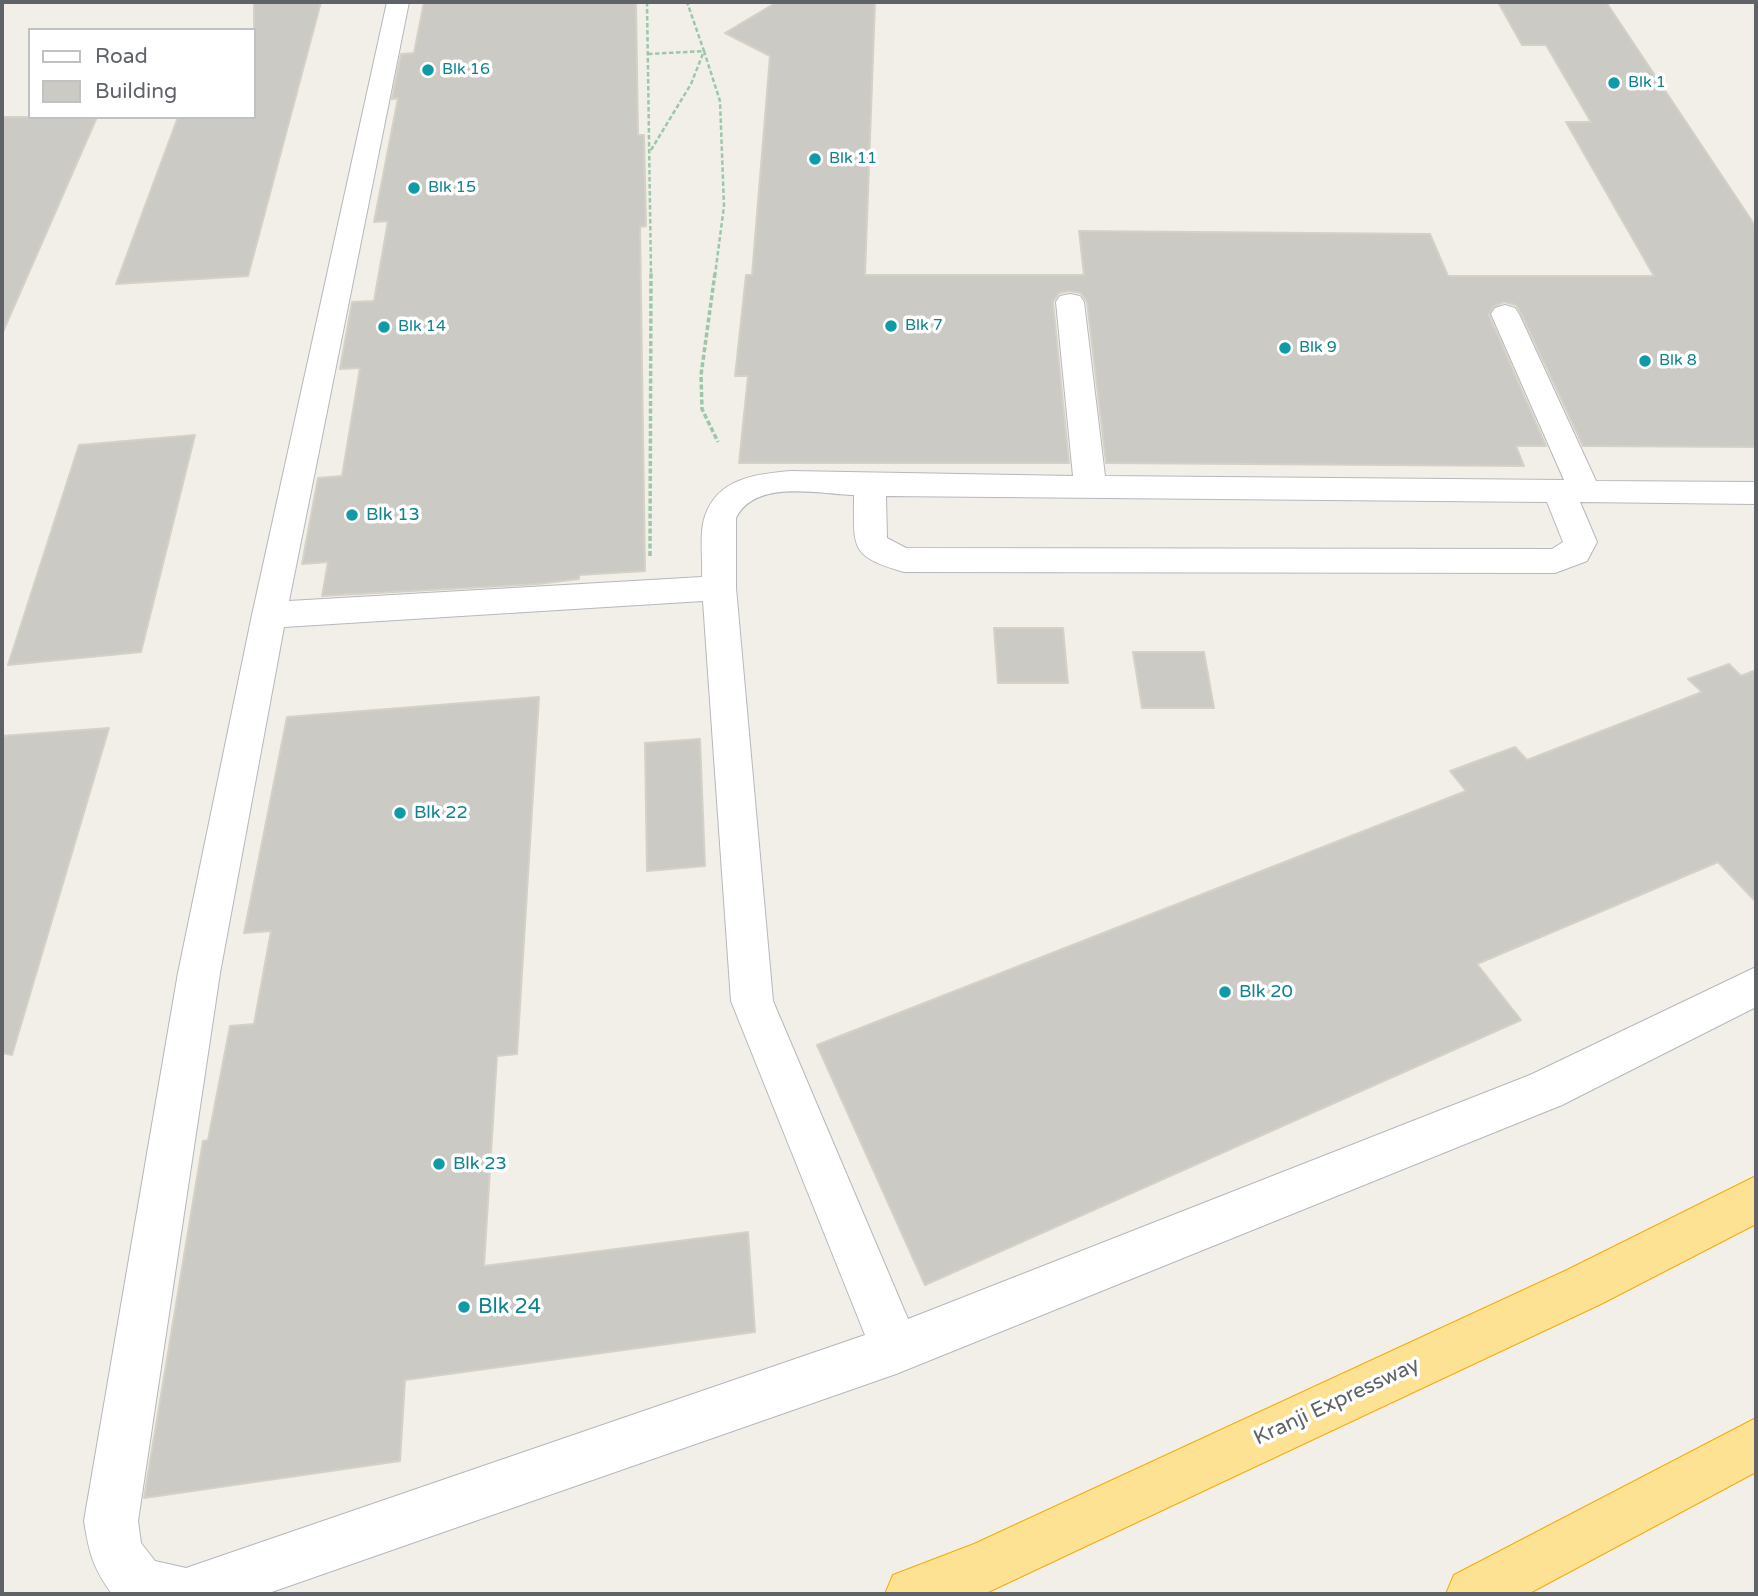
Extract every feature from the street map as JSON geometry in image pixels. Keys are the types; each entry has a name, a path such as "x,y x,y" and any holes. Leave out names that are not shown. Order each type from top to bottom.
{"highway":[{"name":"Kranji Expressway","path":"912,1594 984,1567 1584,1287 1756,1199"},
{"path":"1473,1594 1756,1444"}],"lane":[{"path":"398,2 270,615 199,973 111,1521 116,1554 140,1586 186,1594 896,1349 1546,1090 1756,986"},
{"path":"1070,302 1090,487"},
{"path":"870,485 871,543 884,553 904,560 1555,561 1575,553 1580,542 1572,491 1505,314"},
{"path":"896,1349 752,1001 719,588 720,518 727,504 741,490 765,484 791,482 1756,493"},
{"path":"270,615 719,588"}],"path":[{"path":"647,2 651,150 650,592"},
{"path":"687,2 720,101 724,206 701,386 702,409 718,442"},
{"path":"648,54 704,51"},
{"path":"651,150 691,84 704,51"}],"building":[{"path":"254,2 321,2 248,276 116,284 177,119 256,119"},
{"path":"424,2 636,2 638,135 644,135 646,226 640,227 645,571 579,575 579,579 538,584 322,596 328,562 302,564 318,478 342,476 360,368 340,369 352,302 374,301 388,221 374,222 398,98 392,99 401,54 414,53"},
{"path":"777,2 875,2 865,275 1084,275 1079,231 1430,234 1448,276 1654,276 1566,122 1591,122 1546,45 1522,45 1498,2 1606,2 1756,227 1756,447 1583,446 1521,313 1516,305 1504,302 1493,307 1489,315 1546,446 1516,446 1524,466 1106,463 1087,302 1081,293 1069,291 1059,293 1053,302 1069,463 739,463 748,376 735,376 746,275 752,275 770,56 725,33"},
{"path":"2,117 96,119 2,334"},
{"path":"195,435 141,652 8,665 79,445"},
{"path":"994,628 1063,628 1068,683 998,683"},
{"path":"1133,652 1204,652 1214,708 1142,708"},
{"name":"Blk 20","path":"1729,664 1741,676 1756,670 1756,902 1718,862 1477,964 1521,1020 925,1285 817,1045 1466,791 1450,771 1515,747 1527,760 1702,692 1688,679"},
{"path":"539,697 517,1054 497,1056 484,1266 748,1232 755,1332 405,1380 400,1461 144,1498 203,1141 208,1140 230,1026 254,1024 271,931 244,933 287,717"},
{"path":"109,728 12,1055 2,1053 2,736"},
{"path":"700,739 705,866 647,871 645,743"}],"place":[{"name":"Blk 16","path":"428,70"},
{"name":"Blk 1","path":"1614,83"},
{"name":"Blk 11","path":"815,159"},
{"name":"Blk 15","path":"414,188"},
{"name":"Blk 7","path":"891,326"},
{"name":"Blk 14","path":"384,327"},
{"name":"Blk 9","path":"1285,348"},
{"name":"Blk 8","path":"1645,361"},
{"name":"Blk 13","path":"352,515"},
{"name":"Blk 22","path":"400,813"},
{"name":"Blk 20","path":"1225,992"},
{"name":"Blk 23","path":"439,1164"},
{"name":"Blk 24","path":"464,1307"}]}
